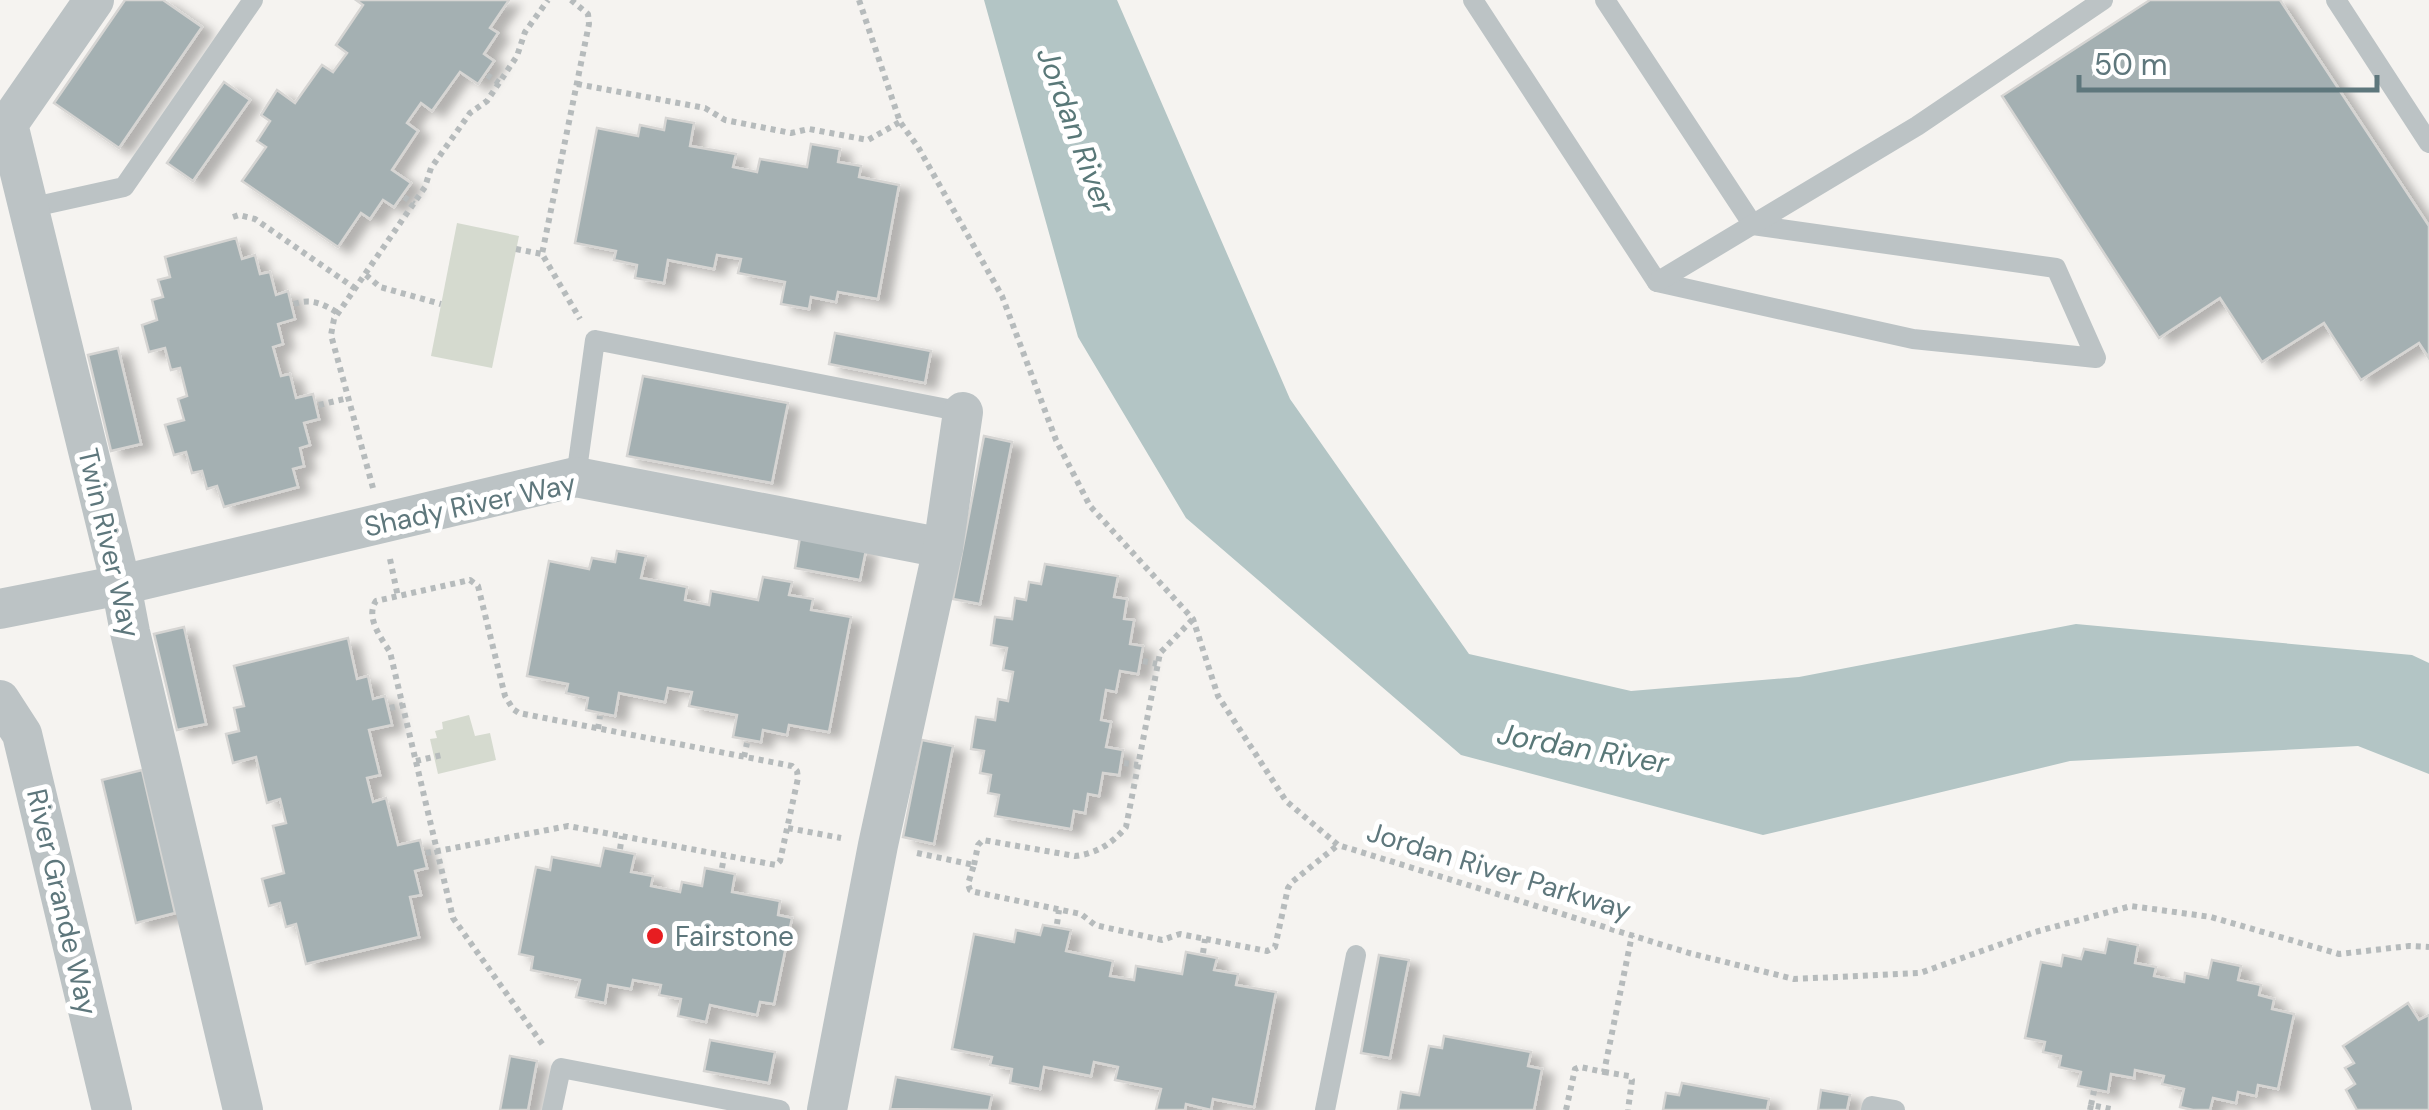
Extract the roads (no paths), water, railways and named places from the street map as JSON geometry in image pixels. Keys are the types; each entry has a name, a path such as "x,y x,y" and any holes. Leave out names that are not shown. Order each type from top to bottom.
{"street":[{"name":"Twin River Way","path":"94,0 8,124 122,585 243,1110"},
{"path":"827,1110 878,846 943,548 963,412"},
{"name":"Shady River Way","path":"0,609 122,585 576,476 943,548"},
{"name":"River Grande Way","path":"0,700 22,734 112,1110"}],"lane":[{"path":"28,208 124,187 253,0"},
{"path":"1473,0 1656,282 1914,338 2096,358 2056,268 1753,226 1605,0"},
{"path":"1656,282 1916,126 2103,0"},
{"path":"2336,0 2429,143"},
{"path":"576,476 595,340 963,412"},
{"path":"1325,1110 1356,955"},
{"path":"552,1110 561,1068 780,1110"},
{"path":"1871,1110 1872,1106 1895,1110"}],"water":[{"name":"Jordan River","path":"984,0 1117,0 1290,399 1469,654 1631,691 1799,677 2076,624 2412,655 2429,663 2429,774 2358,746 2070,761 1763,835 1461,755 1186,518 1078,337"}],"place":[{"name":"Fairstone","path":"655,936"}]}
